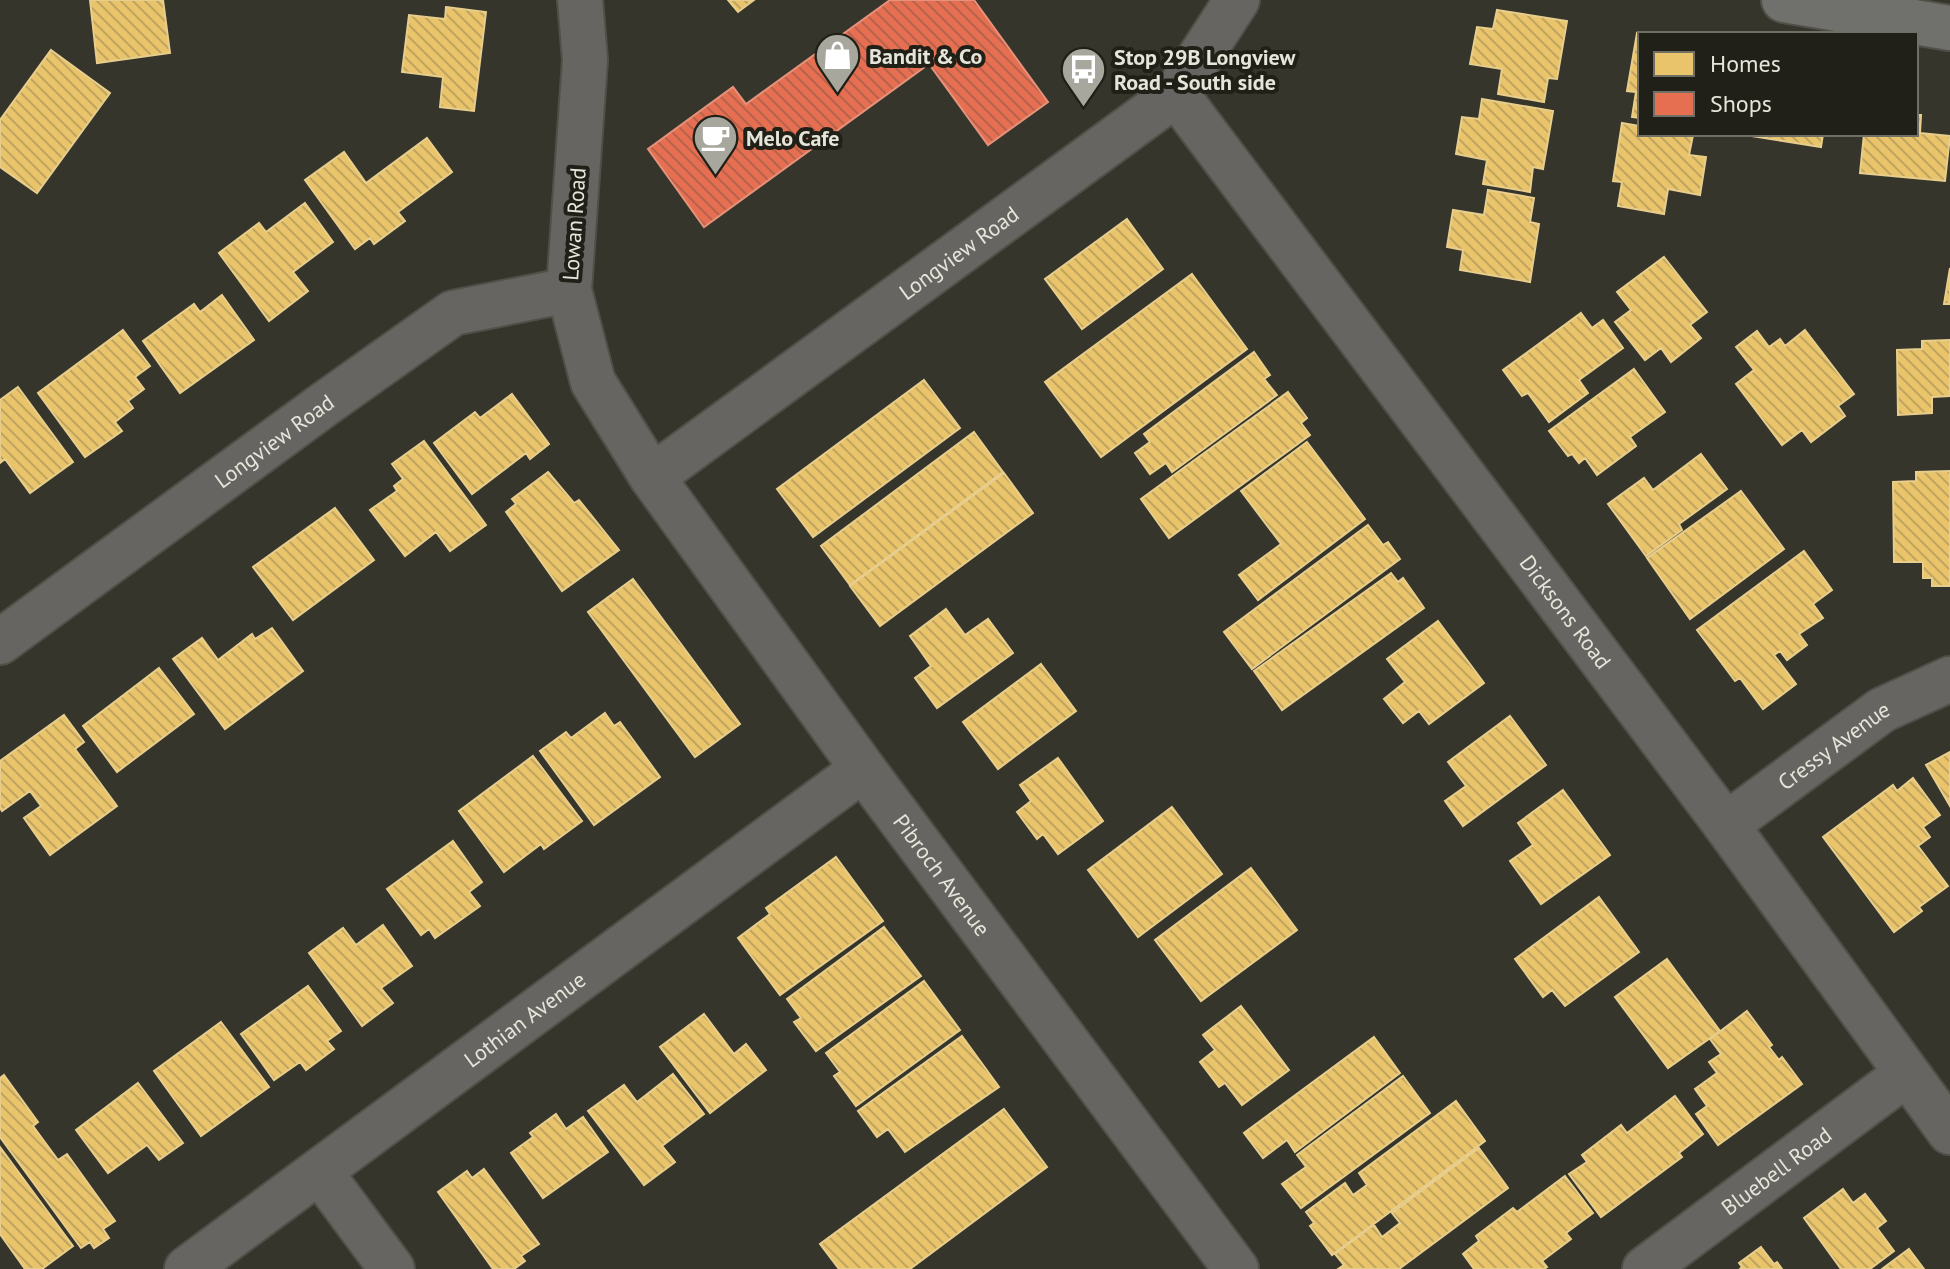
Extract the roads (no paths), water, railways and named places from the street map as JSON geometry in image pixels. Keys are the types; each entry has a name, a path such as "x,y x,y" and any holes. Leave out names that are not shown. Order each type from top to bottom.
{"main road":[{"path":"1784,0 1950,28"}],"street":[{"name":"Lowan Road","path":"580,0 585,60 569,290 593,382 652,477"},
{"name":"Longview Road","path":"652,477 1176,94 1237,0"},
{"name":"Dicksons Road","path":"1176,94 1726,825 1950,1132"},
{"name":"Longview Road","path":"0,642 453,313 569,290"},
{"name":"Pibroch Avenue","path":"652,477 863,769 1236,1269"},
{"name":"Cressy Avenue","path":"1726,825 1882,710 1950,679"},
{"name":"Lothian Avenue","path":"187,1269 863,769"},
{"name":"Bluebell Road","path":"1645,1269 1906,1074"},
{"path":"320,1172 392,1269"}],"place":[{"name":"Bandit & Co","path":"838,95"},
{"name":"Stop 29B Longview Road - South side","path":"1083,109"},
{"name":"Melo Cafe","path":"715,177"}]}
